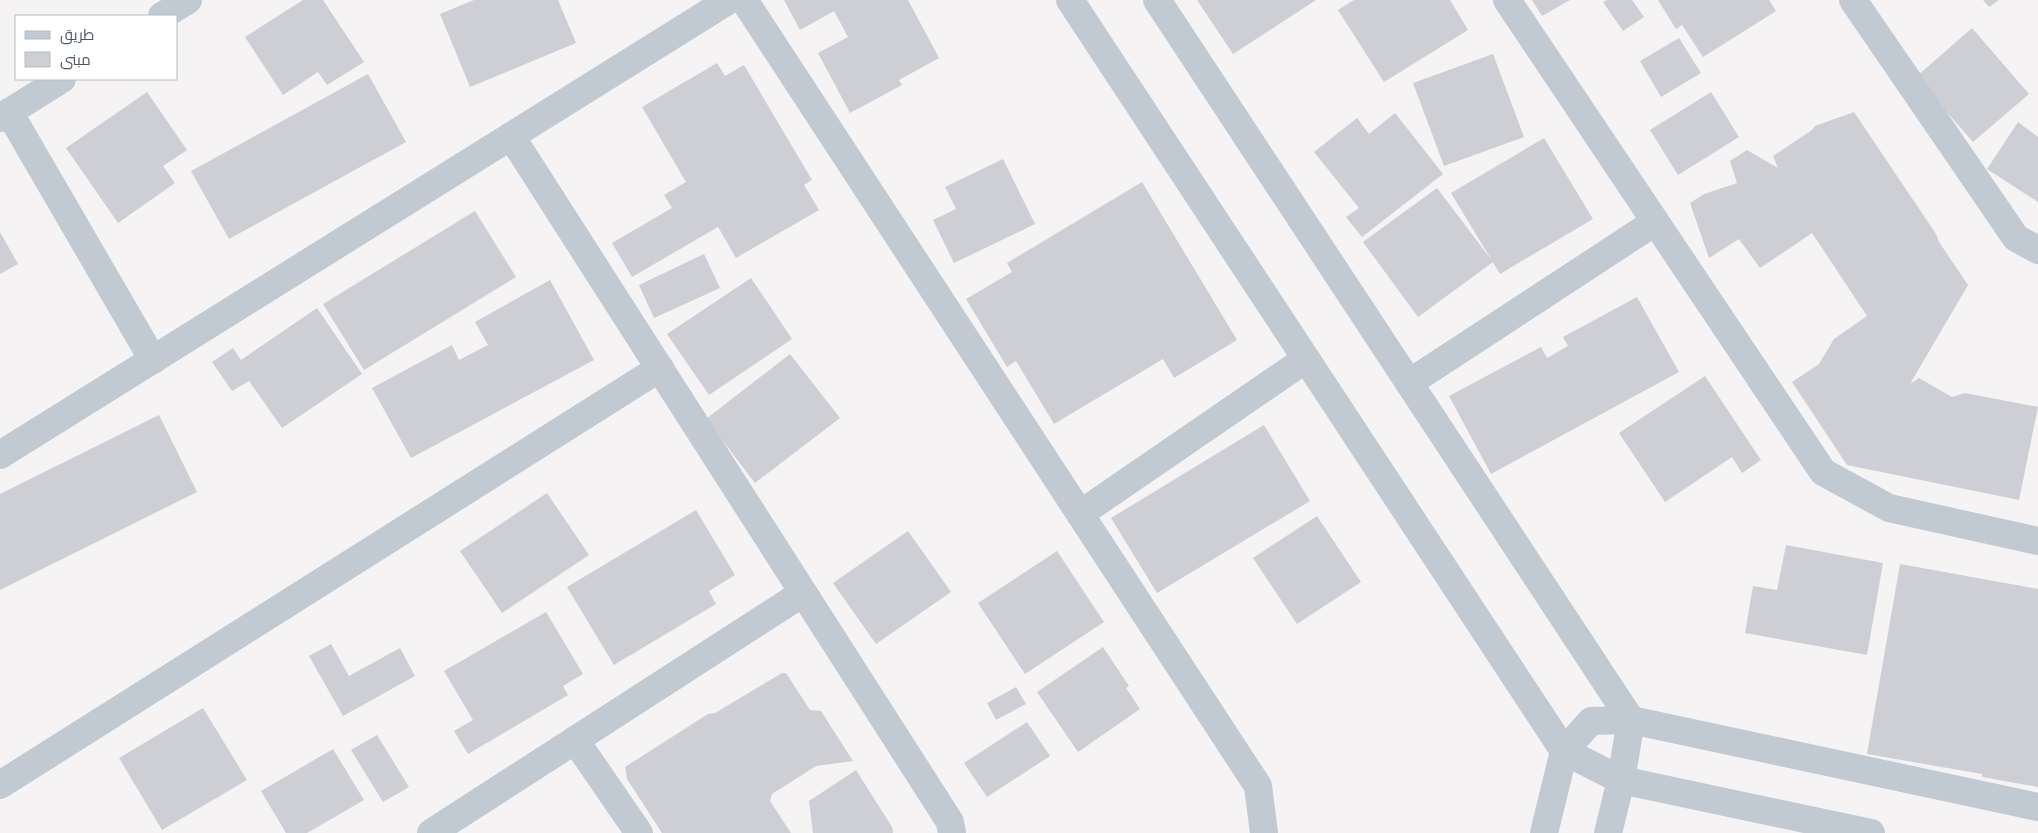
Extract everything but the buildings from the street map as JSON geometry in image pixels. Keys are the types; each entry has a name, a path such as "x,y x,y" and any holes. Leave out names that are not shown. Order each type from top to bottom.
{"street":[{"path":"164,15 188,0"},
{"path":"0,455 729,0"},
{"path":"744,0 1258,786 1264,833"},
{"path":"1070,0 1564,751 1621,780 1871,833"},
{"path":"1157,0 1631,720 1621,780 1608,833"},
{"path":"1506,0 1822,472 1889,508 2038,540"},
{"path":"1853,0 2016,238 2038,250"},
{"path":"60,80 5,115 153,360"},
{"path":"511,136 950,822 952,833"},
{"path":"1409,384 1656,222"},
{"path":"1080,514 1306,359"},
{"path":"0,785 660,368"},
{"path":"431,833 803,593"},
{"path":"1544,833 1564,751 1591,721 1631,720 2038,807"},
{"path":"575,740 639,833"}]}
